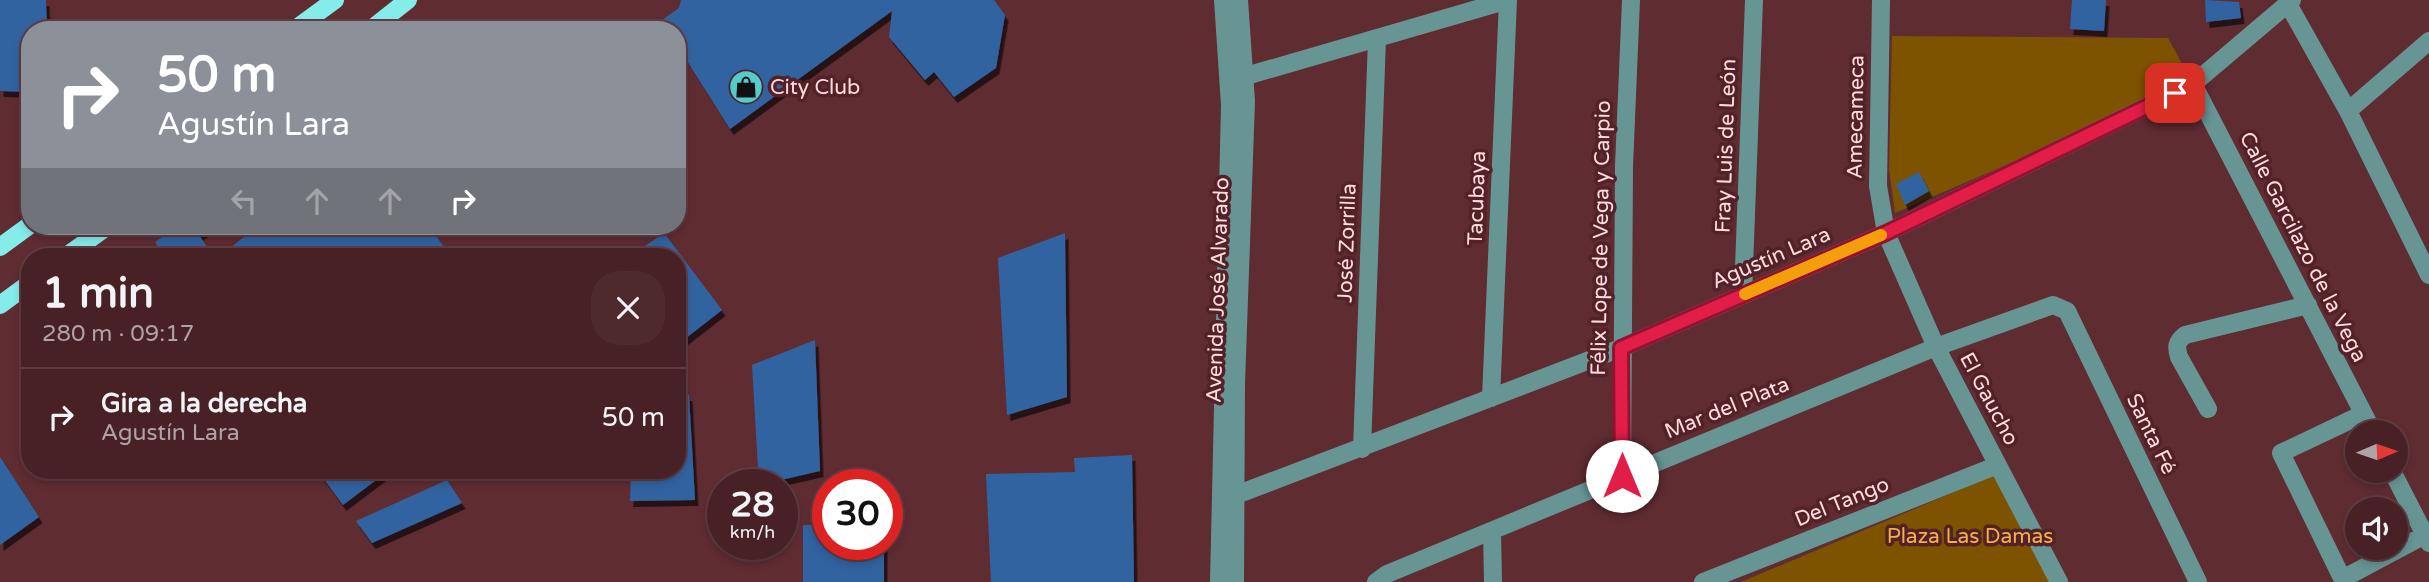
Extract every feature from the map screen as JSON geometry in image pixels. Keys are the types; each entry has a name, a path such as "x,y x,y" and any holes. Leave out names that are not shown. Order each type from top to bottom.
{"main road":[{"path":"306,21 335,0"},
{"path":"381,21 408,0"},
{"path":"0,247 21,232"},
{"path":"77,248 96,235"},
{"path":"0,305 21,290"}],"street":[{"name":"Avenida José Alvarado","path":"1223,0 1230,105 1228,496 1235,582"},
{"name":"Avenida José Alvarado","path":"1219,582 1228,496 1246,76 1240,0"},
{"path":"1246,76 1508,0"},
{"name":"Tacubaya","path":"1491,398 1508,0"},
{"name":"Félix Lope de Vega y Carpio","path":"1622,476 1621,348 1631,0"},
{"name":"Fray Luis de León","path":"1743,295 1754,0"},
{"name":"Amecameca","path":"1881,0 1878,186 1886,233"},
{"name":"Agustín Lara","path":"1228,496 1362,449 1621,348 1886,233 2193,84 2290,2"},
{"path":"2290,2 2348,111 2429,275"},
{"name":"José Zorrilla","path":"1362,449 1377,39"},
{"path":"2348,111 2429,41"},
{"name":"Calle Garcilazo de la Vega","path":"2193,84 2366,420"},
{"name":"El Gaucho","path":"1886,233 1936,347 2059,582"},
{"path":"2208,408 2179,356 2176,348 2179,340 2185,335 2308,305"},
{"name":"Mar del Plata","path":"1376,582 1387,574 1936,347 2043,307 2062,307"},
{"name":"Santa Fé","path":"2062,307 2198,582"},
{"path":"2363,414 2280,453 2341,576 2346,578 2427,539 2398,483"},
{"name":"Del Tango","path":"1703,582 1998,465"},
{"path":"1492,531 1493,582"}],"green space":[{"path":"1892,36 2168,38 2193,84 1895,213 1889,169"},
{"name":"Plaza Las Damas","path":"1995,475 2050,582 1741,582"}],"building":[{"path":"0,0 46,0 47,21 21,21 21,92 0,91"},
{"name":"City Club","path":"681,0 994,0 1005,15 996,68 954,97 934,72 925,80 889,37 892,11 730,129 686,59 686,21 662,20 679,8"},
{"path":"2072,0 2106,0 2104,31 2070,29"},
{"path":"2205,0 2239,2 2241,18 2206,22"},
{"path":"1919,172 1929,191 1905,205 1896,184"},
{"path":"1065,233 1067,397 1007,415 998,258"},
{"path":"165,235 199,235 208,248 159,248 155,242"},
{"path":"435,235 445,248 230,248 245,236"},
{"path":"661,235 666,235 675,248 642,248"},
{"path":"686,262 722,310 686,338"},
{"path":"815,340 820,469 812,469 812,473 798,476 798,469 758,469 752,365"},
{"path":"686,395 689,395 695,500 630,501 631,479 686,479"},
{"path":"1132,455 1134,582 991,582 986,474 1075,472 1074,458"},
{"path":"0,457 39,517 0,545"},
{"path":"324,479 377,479 343,505"},
{"path":"447,480 462,503 372,543 356,521"},
{"path":"803,525 812,525 812,560 884,560 884,582 803,582"}],"slow traffic":[{"path":"1745,294 1881,235"}],"place":[{"name":"City Club","path":"746,87"}],"route":[{"path":"1622,476 1621,348 1886,233 2175,93"}]}
